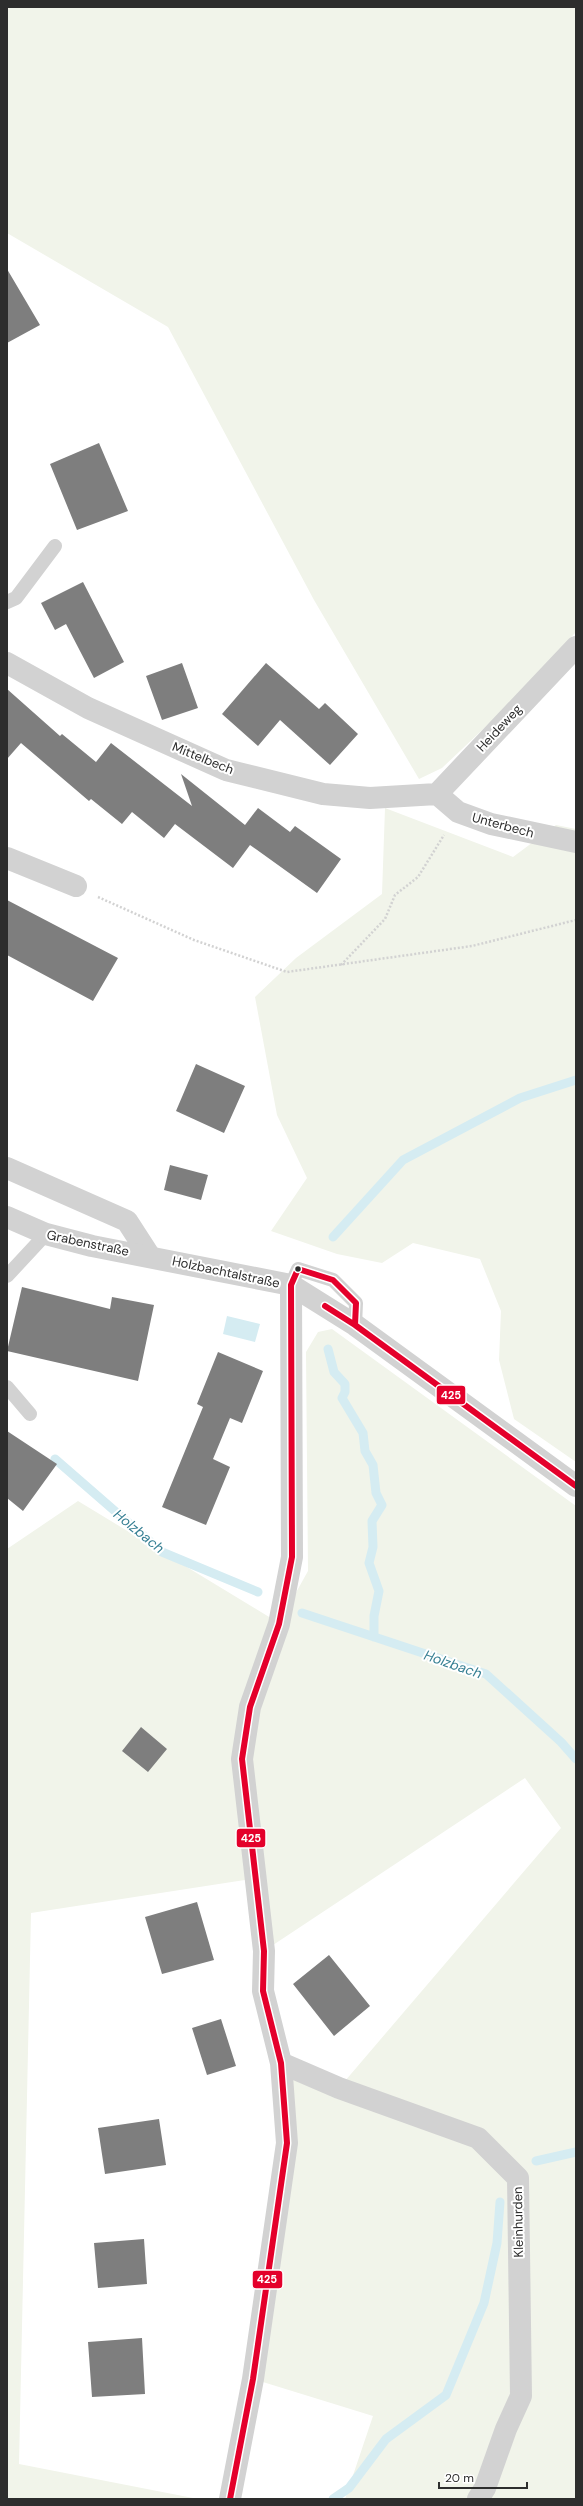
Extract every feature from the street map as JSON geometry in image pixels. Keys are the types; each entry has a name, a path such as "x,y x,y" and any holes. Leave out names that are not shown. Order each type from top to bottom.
{"street":[{"name":"Heideweg","path":"426,795 576,647"},
{"name":"Mittelbech","path":"7,663 88,708 226,770 323,794 370,798 426,795"},
{"name":"Unterbech","path":"426,795 458,812 491,824 576,842"},
{"path":"7,858 76,886"},
{"path":"7,1168 127,1221 149,1255"},
{"name":"Grabenstraße","path":"7,1217 46,1234 92,1246 149,1255"},
{"name":"Holzbachtalstraße","path":"149,1255 291,1285 355,1325 576,1486"},
{"path":"230,2499 253,2379 287,2143 281,2063 263,1991 262,1937 242,1759 250,1707 279,1624 292,1557 291,1285"},
{"name":"Kleinhurden","path":"281,2063 339,2088 478,2138 518,2178 521,2396 506,2429 485,2488 478,2499"}],"lane":[{"path":"7,602 16,598 55,546"},
{"path":"7,1276 46,1234"},
{"path":"7,1387 30,1414"}],"path":[{"path":"340,966 385,919 395,895 418,877 458,812"},
{"path":"76,886 194,940 287,972 340,966 472,946 576,920"}],"shaded area":[{"path":"7,7 576,7 576,632 497,716 442,768 419,779 314,600 168,327 7,233"},
{"path":"385,808 513,857 556,825 576,829 576,1462 514,1419 499,1360 501,1311 480,1259 413,1243 382,1263 337,1254 271,1231 307,1178 277,1115 255,997 296,958 382,894"},
{"path":"332,1329 576,1506 576,2499 345,2499 373,2416 253,2379 287,2143 281,2063 339,2088 561,1828 525,1778 264,1951 257,1878 31,1913 19,2464 193,2498 7,2499 7,1549 78,1501 279,1623 308,1571 306,1352 318,1332"}],"water":[{"path":"227,1316 260,1324 255,1342 223,1334"}],"building":[{"path":"7,269 40,325 7,343"},
{"path":"99,443 128,511 77,530 50,464"},
{"path":"83,582 124,662 94,678 66,624 55,630 41,603"},
{"path":"182,663 198,708 162,720 146,676"},
{"path":"266,663 319,709 325,703 358,734 330,765 280,720 258,746 222,714"},
{"path":"7,689 60,736 62,734 96,762 111,743 192,806 181,774 245,825 258,808 290,832 295,826 341,859 317,893 250,845 233,868 175,824 164,838 132,812 122,824 91,799 89,801 21,743 7,759"},
{"path":"7,900 118,958 93,1001 7,955"},
{"path":"196,1064 245,1086 224,1133 176,1111"},
{"path":"170,1165 208,1175 201,1200 164,1190"},
{"path":"22,1287 110,1309 112,1297 154,1305 138,1381 7,1351"},
{"path":"218,1352 263,1371 242,1423 230,1418 213,1459 230,1467 206,1525 162,1507 203,1407 197,1404"},
{"path":"7,1431 57,1464 23,1511 7,1498"},
{"path":"141,1727 167,1749 148,1772 122,1751"},
{"path":"197,1902 214,1960 162,1974 145,1917"},
{"path":"329,1955 370,2006 334,2036 293,1984"},
{"path":"221,2019 236,2066 207,2075 192,2028"},
{"path":"159,2119 166,2165 105,2174 98,2128"},
{"path":"144,2239 147,2284 98,2288 94,2243"},
{"path":"142,2338 145,2394 92,2397 88,2342"}],"waterway":[{"path":"333,1237 403,1160 520,1098 576,1080"},
{"path":"328,1349 334,1372 345,1384 345,1392 342,1398 363,1433 365,1451 373,1465 376,1493 382,1505 372,1521 373,1547 369,1563 379,1591 374,1616 374,1637"},
{"name":"Holzbach","path":"55,1459 162,1552 258,1592"},
{"name":"Holzbach","path":"302,1613 486,1674 561,1742 576,1759"},
{"path":"536,2161 576,2152"},
{"path":"333,2499 349,2488 386,2439 446,2395 484,2303 497,2243 500,2202"}],"transit line":[{"name":"425","path":"230,2499 253,2379 287,2143 281,2063 263,1991 264,1951 242,1759 250,1707 279,1624 292,1557 291,1285 298,1269 333,1280 356,1303 355,1325"},
{"name":"425","path":"325,1306 355,1325 576,1486"}]}
